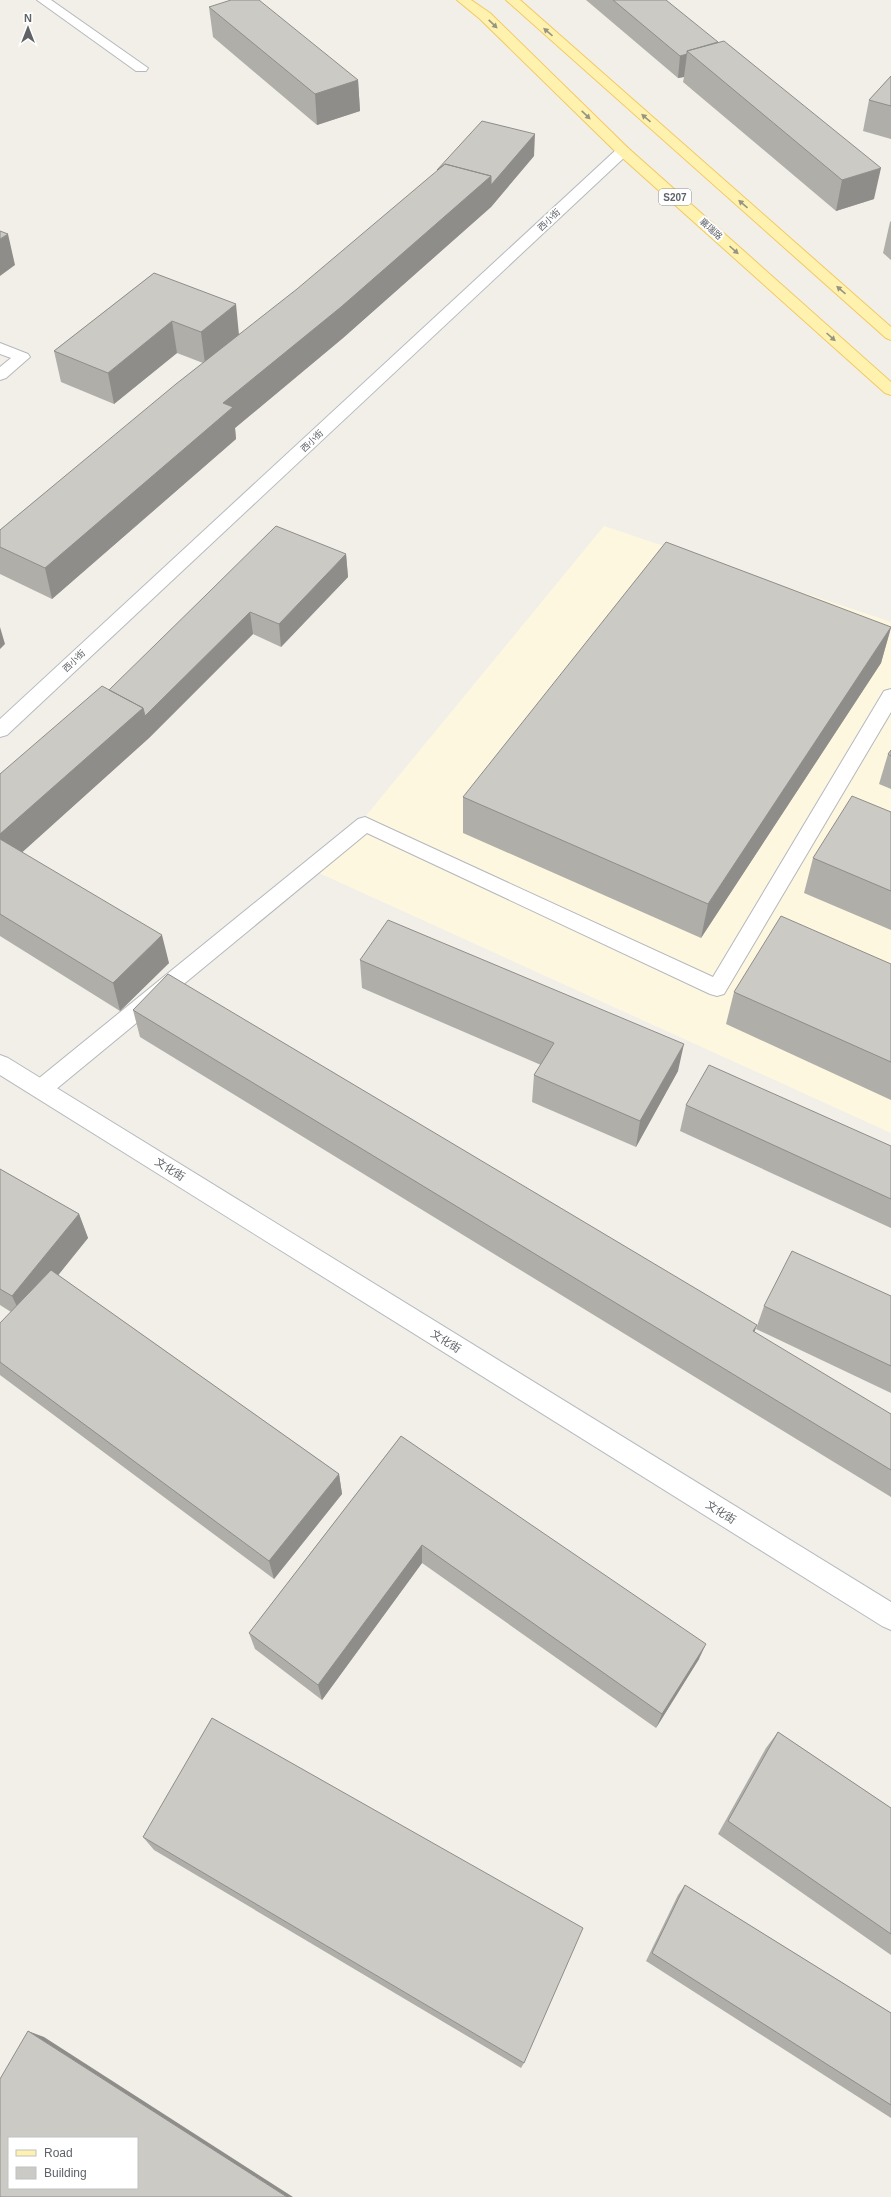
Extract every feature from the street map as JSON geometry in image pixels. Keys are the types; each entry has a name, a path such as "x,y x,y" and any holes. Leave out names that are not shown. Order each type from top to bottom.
{"main road":[{"name":"襄瑞路","path":"463,0 485,16 623,152 891,390"},
{"path":"512,0 891,335"}],"street":[{"path":"43,0 141,68"},
{"name":"西小街","path":"0,730 623,152"},
{"path":"0,348 22,357 0,375"},
{"path":"41,1089 365,824 717,988 891,696"},
{"name":"文化街","path":"0,1064 891,1618"}],"shaded area":[{"path":"604,526 891,622 891,1133 319,873"}],"building":[{"path":"231,0 259,0 358,80 315,94 209,7"},
{"path":"613,0 666,0 718,42 687,51 687,54 680,56"},
{"path":"724,41 881,168 842,180 687,51"},
{"path":"891,76 891,106 869,100"},
{"path":"482,121 535,134 491,185 491,176 445,164 437,170"},
{"path":"445,164 491,176 341,307 223,403 233,407 45,568 0,547 0,530 176,384 297,289"},
{"path":"0,231 8,234 0,239"},
{"path":"154,273 236,304 201,332 172,321 108,373 54,351"},
{"path":"276,526 346,554 279,624 250,612 145,716 143,708 109,690 207,594"},
{"path":"666,542 891,627 708,904 463,797"},
{"path":"102,686 143,708 0,834 0,774"},
{"path":"852,796 891,812 891,891 813,858"},
{"path":"0,839 162,935 113,983 0,914"},
{"path":"781,916 891,964 891,1062 734,992"},
{"path":"388,920 684,1044 640,1121 534,1075 554,1043 360,960"},
{"path":"168,974 757,1325 753,1331 891,1414 891,1470 133,1010"},
{"path":"709,1065 891,1146 891,1199 686,1105"},
{"path":"0,1169 79,1214 12,1296 0,1289"},
{"path":"792,1251 891,1296 891,1366 764,1306"},
{"path":"51,1270 339,1474 269,1561 0,1362 0,1323"},
{"path":"401,1436 706,1644 662,1714 422,1545 318,1685 249,1633"},
{"path":"212,1718 583,1928 524,2063 143,1837"},
{"path":"778,1732 891,1808 891,1934 728,1821"},
{"path":"685,1885 891,2013 891,2105 652,1953"},
{"path":"28,2031 287,2197 0,2197 0,2079"}]}
